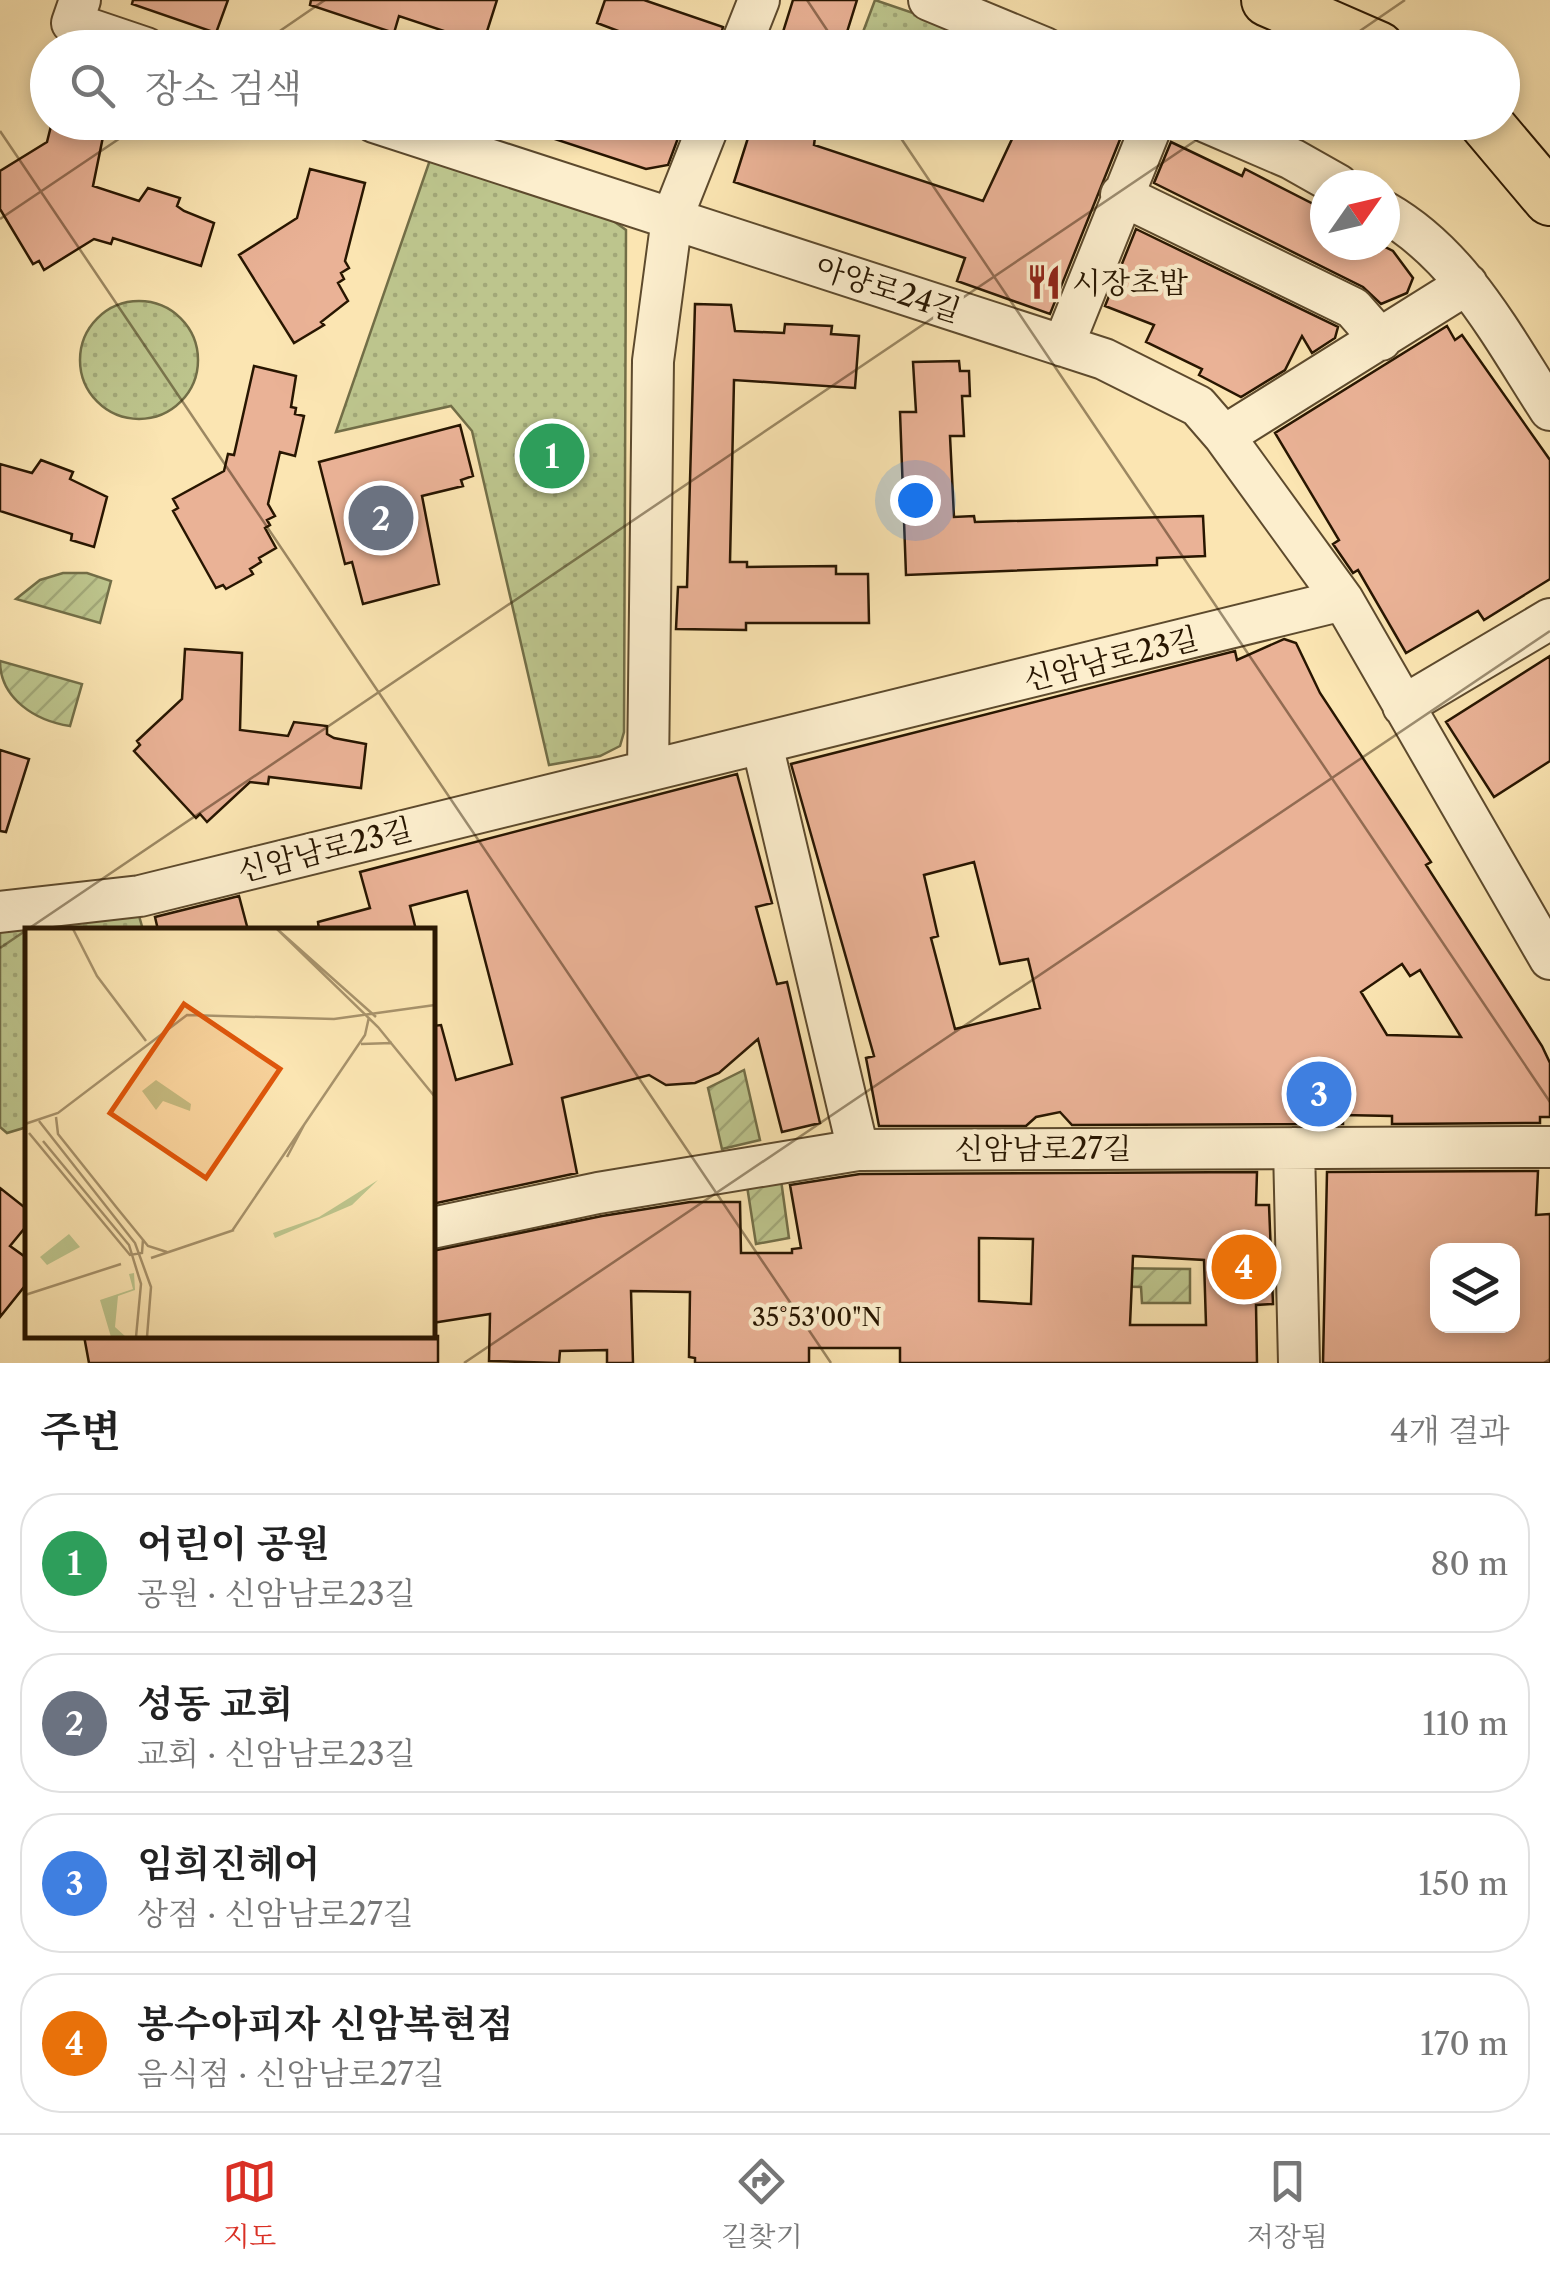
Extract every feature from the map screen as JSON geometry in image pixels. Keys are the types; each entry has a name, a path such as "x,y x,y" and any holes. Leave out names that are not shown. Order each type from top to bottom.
{"main road":[{"path":"1268,0 1337,30"},
{"path":"1501,140 1550,199"}],"street":[{"path":"80,0 72,23 93,30"},
{"path":"747,30 759,0"},
{"path":"929,0 1002,30"},
{"name":"아양로24길","path":"430,140 1104,360 1198,406 1224,436"},
{"path":"648,771 653,361 672,218 703,140"},
{"path":"1063,346 1145,140"},
{"path":"1248,140 1311,170"},
{"path":"1121,195 1353,308 1380,340"},
{"path":"1400,222 1438,249 1467,284 1550,410"},
{"path":"1467,284 1224,436 1343,600 1550,958"},
{"name":"신암남로23길","path":"0,912 145,913 648,771 1343,600"},
{"path":"1404,706 1550,619"},
{"path":"762,744 858,1150"},
{"name":"신암남로27길","path":"435,1227 581,1197 858,1150 1550,1147"},
{"path":"1294,1148 1299,1363"}],"green space":[{"path":"875,0 957,28 956,30 864,30"},
{"path":"431,157 612,220 626,230 624,732 620,746 600,756 549,765 472,431 451,406 336,432"},
{"path":"139,301 162,305 181,318 194,337 198,360 194,383 181,402 162,415 139,419 116,415 97,402 84,383 80,360 84,337 97,318 116,305"},
{"path":"63,573 87,573 111,581 100,623 16,599 40,580"},
{"path":"0,661 82,684 70,726 45,719 22,706 6,686"},
{"path":"136,905 142,928 25,928 25,1128 7,1133 0,1127 0,919"},
{"path":"744,1070 760,1140 722,1149 708,1088"},
{"path":"781,1180 789,1238 756,1244 747,1186"},
{"path":"1103,1268 1190,1269 1190,1303 1142,1303 1141,1287 1103,1286"}],"building":[{"path":"133,0 228,0 217,30 132,4"},
{"path":"311,0 497,0 487,30 441,30 399,16 395,30 385,30 310,5"},
{"path":"605,0 644,0 723,27 615,30 597,23"},
{"path":"793,0 857,0 848,30 784,30"},
{"path":"102,140 93,186 139,201 148,188 180,198 177,206 214,223 201,266 113,238 111,244 94,239 44,270 39,261 33,264 0,209 0,171 47,142"},
{"path":"558,140 677,140 668,165 646,169"},
{"path":"747,140 815,140 814,145 983,201 1012,140 1120,140 1050,314 957,281 965,258 734,182"},
{"path":"1171,142 1242,176 1245,169 1310,202 1310,260 1400,260 1413,278 1407,293 1381,304 1363,287 1154,183"},
{"path":"310,169 365,183 345,261 349,268 341,273 344,279 338,283 348,301 321,322 324,325 294,343 239,255 297,218"},
{"path":"1136,229 1338,327 1335,338 1312,353 1302,336 1285,370 1241,397 1199,375 1202,369 1146,342 1154,325 1105,306"},
{"path":"695,304 731,305 735,331 784,333 785,324 832,326 831,334 859,336 855,388 734,380 730,562 747,562 747,567 836,566 836,574 868,574 869,623 746,623 746,630 676,629 678,587 687,587"},
{"path":"1447,326 1455,340 1462,335 1550,460 1550,579 1484,620 1478,611 1406,653 1358,570 1353,573 1333,544 1339,540 1275,433"},
{"path":"959,361 960,371 969,371 970,396 962,396 964,436 950,436 954,517 974,516 975,522 1203,516 1205,556 1157,558 1157,565 906,575 900,412 916,412 913,362"},
{"path":"254,366 296,376 291,407 296,408 295,414 304,416 295,456 280,452 268,504 275,516 267,520 270,525 265,528 276,548 259,558 261,562 250,569 253,574 226,589 223,585 216,588 173,511 178,508 173,499 224,471 228,454 234,455"},
{"path":"460,425 473,476 461,480 463,486 422,496 439,584 363,604 352,562 345,564 319,462"},
{"path":"41,460 73,472 70,479 107,497 94,547 71,540 72,534 0,511 0,464 32,473"},
{"path":"1284,639 1296,643 1320,693 1431,862 1426,865 1542,1046 1550,1063 1550,1117 1540,1117 1540,1123 1392,1124 1392,1116 1343,1115 1343,1124 1072,1125 1060,1112 1036,1117 1026,1126 879,1126 866,1058 874,1056 791,764 1235,651 1237,660","holes":["974,862 1000,964 1028,959 1040,1008 955,1029 931,938 938,936 924,875","1402,964 1410,976 1420,970 1461,1037 1387,1035 1361,992"]},
{"path":"185,649 242,653 240,730 288,736 294,722 327,726 327,734 334,738 366,744 361,788 269,777 268,784 250,782 207,822 200,814 196,818 134,751 140,745 137,741 182,699"},
{"path":"1550,656 1550,761 1494,797 1446,722"},
{"path":"0,750 29,759 6,832 0,831"},
{"path":"737,774 772,903 756,907 777,984 787,982 820,1123 782,1132 758,1039 719,1073 695,1083 666,1085 649,1075 562,1098 577,1173 435,1203 435,1026 441,1025 456,1080 512,1064 467,891 410,906 416,928 319,928 318,922 370,908 360,872"},
{"path":"239,896 247,928 158,928 155,917"},
{"path":"1538,1171 1536,1215 1550,1214 1550,1363 1323,1363 1327,1172"},
{"path":"1257,1172 1256,1205 1269,1205 1273,1304 1256,1305 1257,1363 900,1363 900,1348 809,1348 809,1363 695,1363 695,1358 689,1357 690,1292 631,1291 633,1363 607,1363 607,1350 560,1351 559,1363 489,1361 490,1314 435,1323 435,1250 690,1202 740,1202 741,1253 792,1253 792,1249 801,1248 790,1185 860,1174","holes":["979,1238 1033,1239 1031,1304 979,1301","1133,1256 1204,1260 1206,1325 1130,1325"]},
{"path":"0,1188 25,1208 25,1228 10,1246 25,1257 25,1286 0,1317"},
{"path":"438,1336 438,1363 89,1363 84,1338"}],"place":[{"name":"시장초밥","path":"1044,282"},
{"name":"어린이 공원","path":"552,456"},
{"name":"성동 교회","path":"381,518"},
{"name":"임희진헤어","path":"1319,1094"},
{"name":"봉수아피자 신암복현점","path":"1244,1267"}]}
